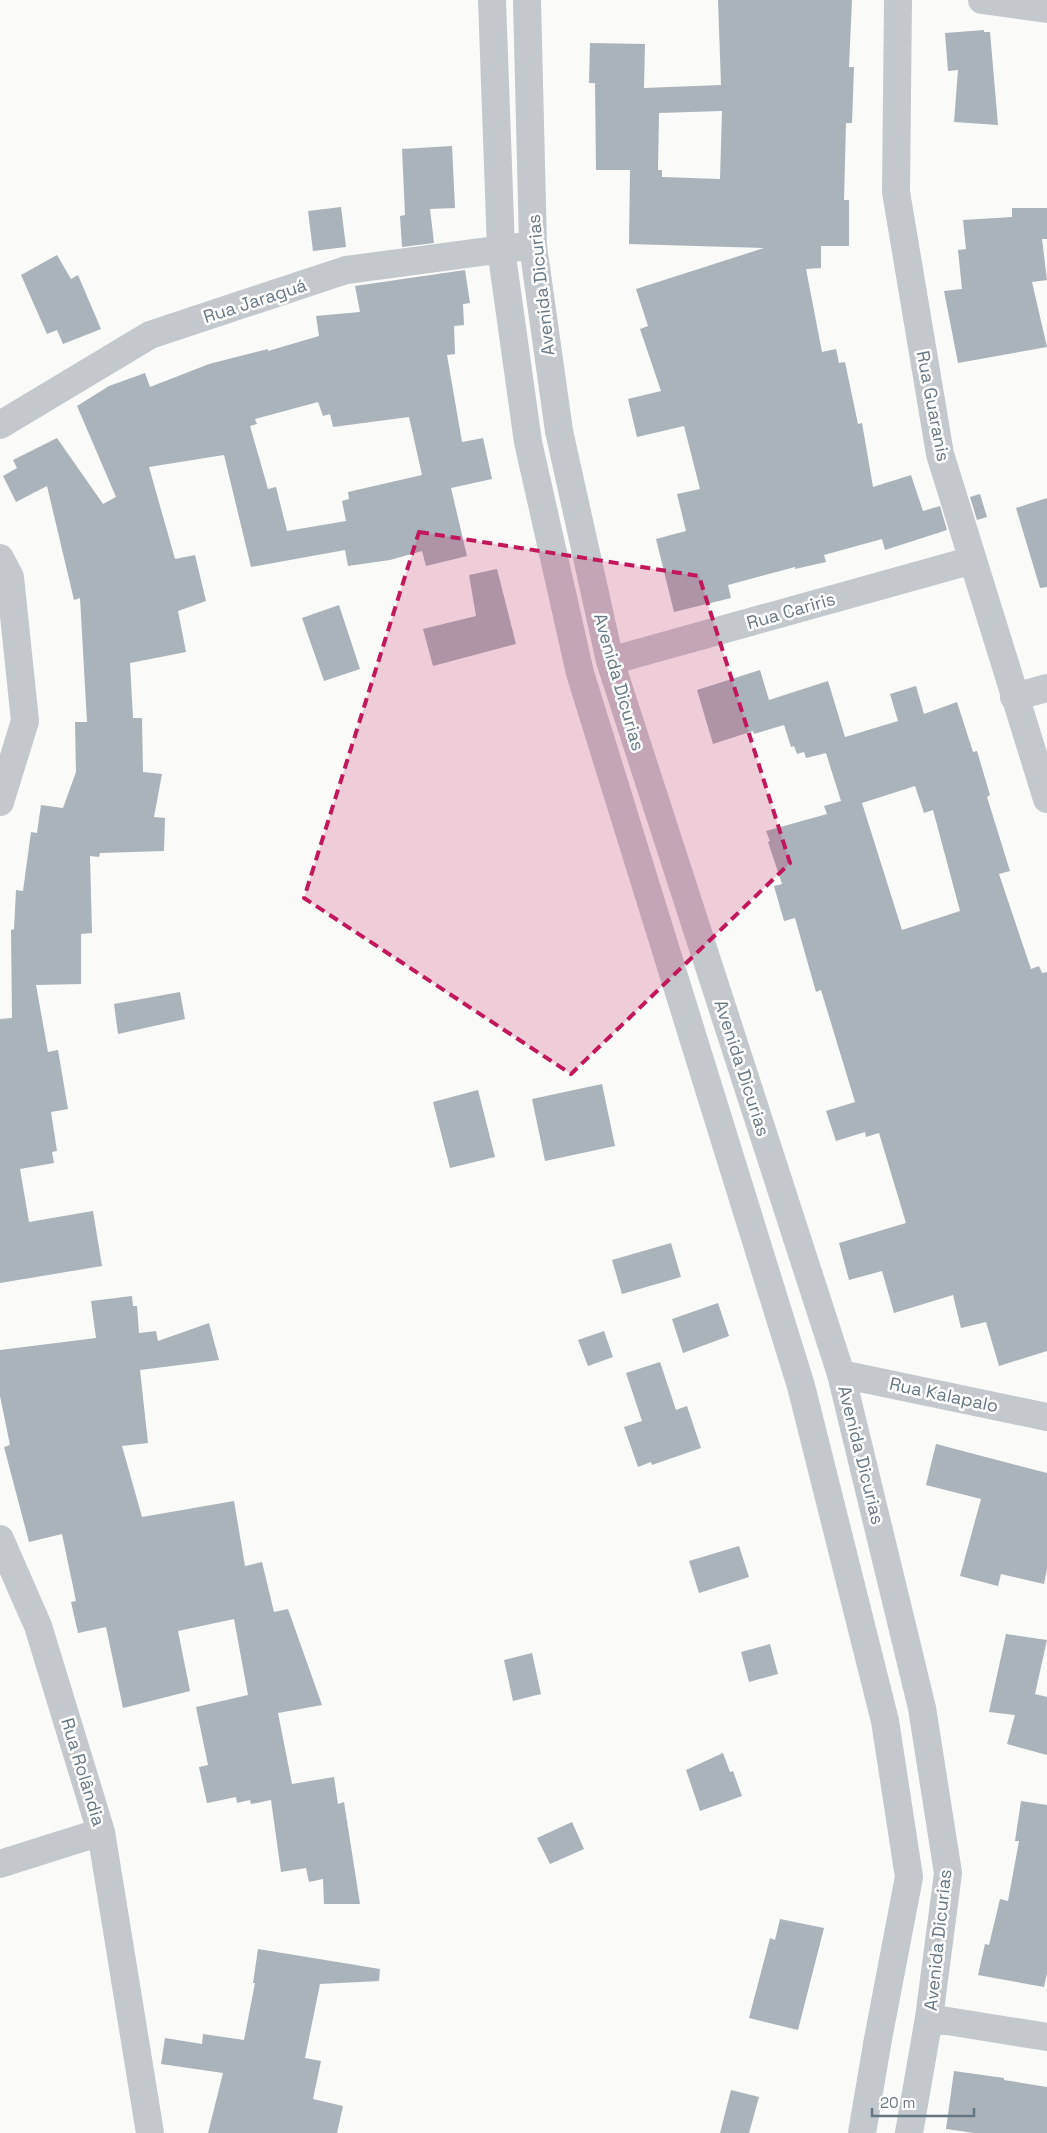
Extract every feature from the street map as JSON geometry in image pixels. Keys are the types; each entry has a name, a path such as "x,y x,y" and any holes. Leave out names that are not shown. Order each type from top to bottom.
{"street":[{"name":"Avenida Dicurias","path":"492,0 500,250 528,442 580,673 801,1386 885,1721 909,1877 862,2133"},
{"name":"Avenida Dicurias","path":"527,0 533,246 559,431 610,661 841,1374 922,1708 948,1873 929,2018 908,2133"},
{"name":"Rua Guaranis","path":"898,0 896,192 940,454 1047,799"},
{"path":"982,0 1047,8"},
{"name":"Rua Jaraguá","path":"0,425 150,335 346,270 533,246"},
{"path":"0,558 10,577 25,721 0,802"},
{"name":"Rua Cariris","path":"610,661 973,560"},
{"path":"1014,697 1047,688"},
{"name":"Rua Kalapalo","path":"841,1374 1047,1417"},
{"name":"Rua Rolândia","path":"0,1539 38,1626 101,1832 150,2133"},
{"path":"0,1864 101,1832"},
{"path":"929,2018 1047,2036"}],"highlighted area":[{"path":"419,532 699,576 790,863 571,1074 304,898"}],"building":[{"path":"718,0 852,0 849,67 854,67 852,123 846,123 844,200 849,200 849,246 821,246 821,268 806,269 822,352 836,349 839,363 845,362 858,424 862,423 873,487 911,475 923,511 940,506 947,530 885,550 882,539 824,555 826,562 795,569 795,567 728,585 731,598 674,612 656,539 686,531 677,494 700,489 684,426 637,437 628,399 661,391 640,329 648,326 636,289 764,248 629,244 630,170 596,170 595,83 589,83 590,43 645,44 644,88 721,85","holes":["722,111 720,179 662,177 662,170 658,170 659,113"]},
{"path":"984,30 984,32 990,32 998,125 954,122 958,70 948,71 945,33"},
{"path":"452,146 455,208 430,209 434,243 402,247 400,216 405,215 402,149"},
{"path":"341,207 346,247 313,251 308,211"},
{"path":"1012,208 1047,208 1047,239 1042,239 1047,280 1032,282 1047,347 958,363 944,291 962,289 958,250 966,249 963,220 1012,217"},
{"path":"57,255 71,279 78,275 101,329 63,344 57,330 47,334 21,275"},
{"path":"465,270 470,303 463,304 464,325 454,326 455,354 447,355 462,442 483,438 492,479 451,488 467,556 426,566 422,551 390,560 348,566 345,550 251,567 224,455 149,467 175,559 195,555 206,601 178,611 186,652 130,663 133,718 142,718 143,772 162,774 154,817 165,818 164,851 100,853 99,857 90,856 92,933 81,934 81,984 36,985 48,1052 58,1050 68,1109 51,1112 57,1151 52,1152 54,1163 20,1169 29,1222 93,1211 102,1266 0,1283 0,1019 12,1018 11,930 14,929 16,890 23,891 31,832 37,833 41,805 63,808 76,772 75,722 87,722 80,598 74,600 47,486 16,502 3,476 17,468 13,460 57,438 103,504 116,497 77,406 109,386 145,373 150,387 209,364 268,349 268,351 319,336 316,316 360,312 355,286","holes":["318,402 323,416 330,414 333,427 409,417 422,475 348,492 349,499 342,501 346,521 287,531 276,487 268,489 250,426 257,424 255,419"]},
{"path":"980,494 987,517 977,520 970,497"},
{"path":"1047,498 1047,587 1040,588 1016,508"},
{"path":"497,569 516,644 433,666 423,629 476,616 469,575"},
{"path":"339,605 360,669 324,681 302,618"},
{"path":"760,670 769,700 828,681 845,737 898,721 890,694 916,686 924,714 957,702 973,752 977,751 990,795 987,797 1010,871 999,874 1031,969 1039,966 1042,973 1047,972 1047,1351 999,1366 986,1322 961,1328 953,1295 894,1313 882,1271 849,1280 839,1243 906,1223 879,1133 866,1137 865,1132 836,1141 826,1111 855,1102 821,990 816,992 795,918 784,921 774,886 782,884 766,831 827,814 824,806 841,801 826,753 806,758 804,752 797,754 794,746 791,747 784,725 754,734 753,731 713,744 697,690","holes":["915,786 924,813 933,810 960,911 902,930 862,803"]},
{"path":"180,992 185,1019 118,1034 114,1004"},
{"path":"602,1084 615,1146 545,1161 532,1099"},
{"path":"478,1090 495,1157 450,1168 433,1102"},
{"path":"671,1243 681,1277 622,1294 612,1260"},
{"path":"132,1296 133,1306 137,1306 139,1333 156,1331 158,1341 209,1323 219,1360 140,1370 148,1443 122,1446 142,1517 234,1501 245,1566 262,1562 274,1612 288,1609 322,1705 278,1713 292,1784 334,1777 338,1804 344,1802 360,1904 324,1904 323,1879 309,1882 306,1868 281,1872 271,1800 251,1804 250,1800 237,1803 236,1797 207,1803 199,1767 208,1765 196,1707 248,1695 234,1619 178,1631 190,1691 123,1708 106,1627 78,1633 71,1602 76,1601 62,1534 29,1542 4,1447 10,1445 0,1396 0,1350 96,1338 91,1301"},
{"path":"718,1303 729,1336 683,1353 672,1319"},
{"path":"604,1331 613,1357 588,1366 578,1340"},
{"path":"660,1362 676,1410 687,1406 701,1448 652,1465 651,1462 638,1467 624,1427 642,1421 626,1373"},
{"path":"936,1444 1047,1473 1047,1569 1044,1584 1001,1574 998,1586 960,1576 981,1499 926,1485"},
{"path":"739,1546 749,1577 699,1593 689,1561"},
{"path":"1006,1634 1047,1640 1035,1694 1047,1697 1047,1755 1007,1744 1015,1715 989,1712"},
{"path":"770,1644 778,1674 749,1682 741,1652"},
{"path":"532,1653 541,1694 513,1701 504,1660"},
{"path":"723,1753 730,1772 733,1771 742,1796 700,1811 686,1770"},
{"path":"1021,1801 1047,1805 1047,1973 1044,1987 978,1975 985,1944 989,1945 1000,1899 1008,1901 1019,1841 1015,1841"},
{"path":"572,1822 584,1849 550,1864 537,1838"},
{"path":"780,1919 824,1928 798,2030 749,2018 770,1938 775,1940"},
{"path":"258,1949 380,1969 379,1981 320,1984 305,2058 321,2061 313,2099 343,2106 337,2133 208,2133 223,2073 161,2064 165,2038 202,2044 203,2034 244,2040 255,1983 253,1983"},
{"path":"954,2071 1004,2078 1004,2080 1047,2087 1047,2133 975,2133 946,2129"},
{"path":"731,2090 759,2097 749,2133 720,2133"}]}
